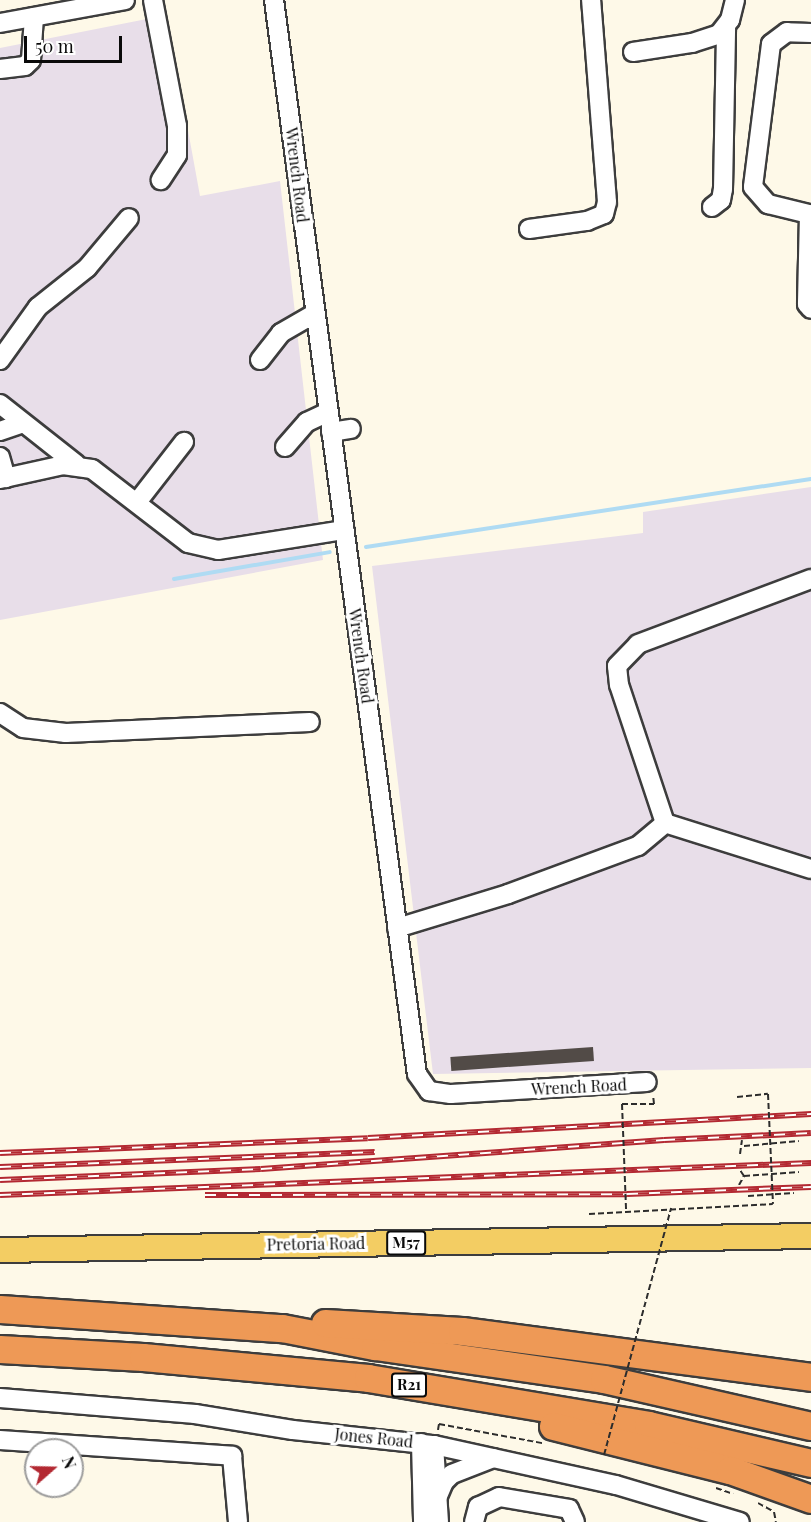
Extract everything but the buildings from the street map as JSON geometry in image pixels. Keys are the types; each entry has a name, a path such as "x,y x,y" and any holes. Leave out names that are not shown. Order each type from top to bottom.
{"highway":[{"name":"R21","path":"0,1309 282,1328 375,1346 604,1379 811,1426"},
{"path":"282,1328 334,1322 462,1331 811,1377"},
{"name":"R21","path":"0,1349 143,1357 368,1378 648,1425 811,1463"},
{"path":"516,1402 537,1422 708,1464 811,1499"}],"main road":[{"name":"Pretoria Road","path":"0,1250 811,1236"}],"street":[{"path":"0,23 125,0"},
{"path":"153,0 177,126 177,155 161,180"},
{"name":"Wrench Road","path":"274,0 417,1074 429,1091 451,1094 647,1082"},
{"path":"529,229 587,221 604,214 607,202 591,0"},
{"path":"712,207 721,200 723,189 726,27 735,0"},
{"path":"0,69 25,66 31,60 34,17"},
{"path":"633,52 706,39 726,27"},
{"path":"811,33 787,32 771,44 753,187 768,204 809,214 807,304 811,309"},
{"path":"0,360 38,307 87,268 129,218"},
{"path":"260,360 288,327 315,313"},
{"path":"0,404 76,464 92,469 138,501 188,543 218,550 344,530"},
{"path":"285,447 307,422 328,411"},
{"path":"0,431 23,423"},
{"path":"331,432 351,429"},
{"path":"138,501 184,442"},
{"path":"0,457 3,478 76,464"},
{"path":"665,823 619,685 617,666 638,644 811,579"},
{"path":"0,713 23,728 66,733 310,723"},
{"path":"397,928 508,894 638,846 665,823"},
{"path":"665,823 811,869"},
{"name":"Jones Road","path":"0,1398 195,1414 293,1430 428,1444 670,1499 740,1522"},
{"path":"0,1440 232,1456 238,1522"},
{"path":"428,1444 438,1497 439,1522"},
{"path":"423,1522 428,1444"},
{"path":"438,1497 444,1482 452,1474 495,1458"},
{"path":"474,1522 478,1507 499,1497 569,1509 575,1522"}],"path":[{"path":"589,1214 626,1210 773,1204 768,1094 737,1097"},
{"path":"626,1210 622,1104 650,1104"},
{"path":"741,1154 744,1146 742,1140"},
{"path":"744,1146 799,1141"},
{"path":"740,1170 744,1176"},
{"path":"744,1176 799,1172"},
{"path":"739,1185 744,1176"},
{"path":"748,1196 794,1193"},
{"path":"604,1455 671,1208"},
{"path":"749,1499 774,1512 776,1522"}],"shaded area":[{"path":"167,15 200,196 280,181 323,560 0,620 0,48"},
{"path":"811,487 811,1068 433,1074 372,566 643,533 643,512"}],"waterway":[{"path":"366,547 811,479"},
{"path":"174,579 330,552"}],"railway":[{"path":"0,1153 368,1138 811,1114"},
{"path":"0,1180 261,1169 664,1140 811,1133"},
{"path":"0,1167 375,1152"},
{"path":"0,1195 811,1163"},
{"path":"205,1195 627,1194 811,1187"}]}
